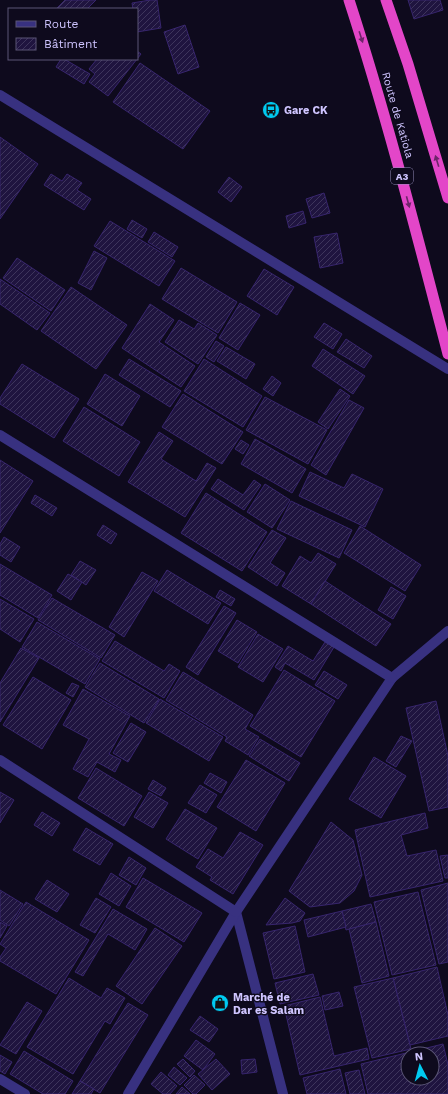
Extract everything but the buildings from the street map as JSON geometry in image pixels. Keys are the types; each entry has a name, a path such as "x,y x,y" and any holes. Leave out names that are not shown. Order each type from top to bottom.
{"highway":[{"name":"Route de Katiola","path":"349,0 372,70 385,116 448,354"},
{"path":"386,0 408,64 448,198"}],"street":[{"path":"0,95 448,369"},
{"path":"0,435 392,678"},
{"path":"128,1094 236,912 392,678 448,630"},
{"path":"0,760 236,912 283,1094"},
{"path":"0,1079 24,1094"}],"place":[{"name":"Gare CK","path":"271,110"},
{"name":"Marché de Dar es Salam","path":"220,1003"}]}
